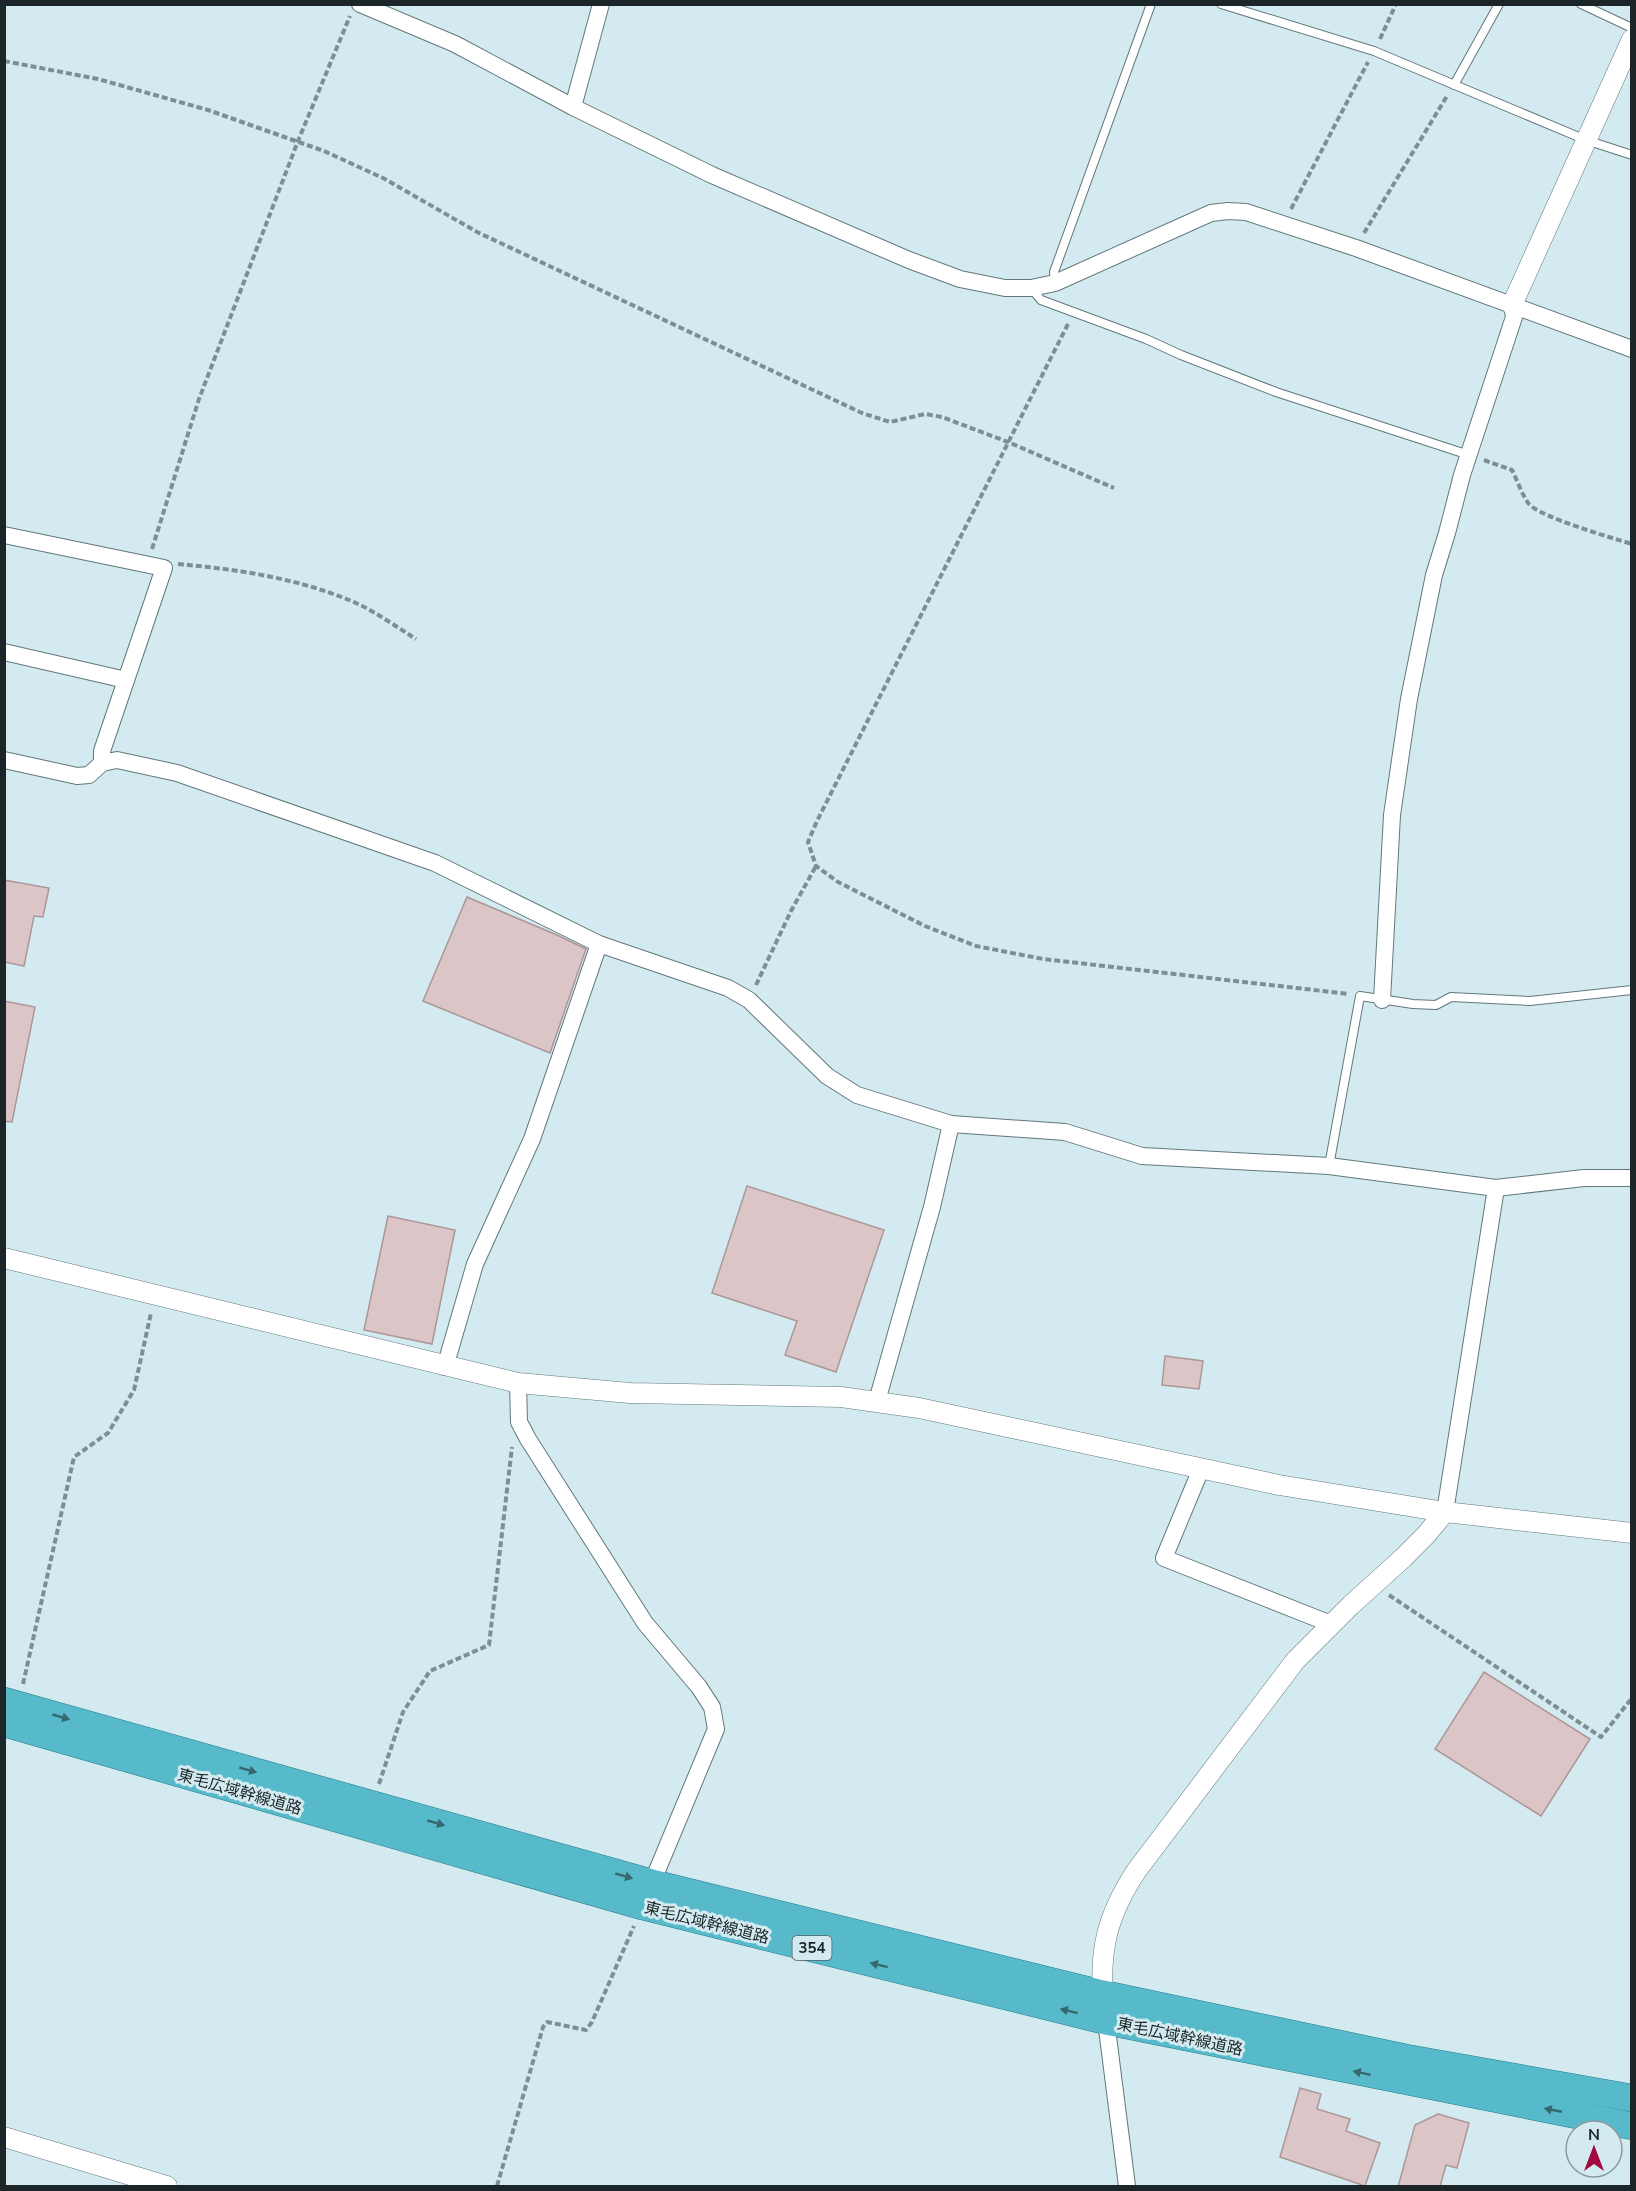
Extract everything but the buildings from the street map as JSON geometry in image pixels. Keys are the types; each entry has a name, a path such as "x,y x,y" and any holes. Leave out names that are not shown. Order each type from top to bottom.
{"highway":[{"name":"東毛広域幹線道路","path":"9,1710 372,1804 647,1895 1406,2058 1632,2098"},
{"name":"東毛広域幹線道路","path":"9,1710 647,1895 1106,2021 1632,2126"}],"street":[{"path":"573,107 601,4"},
{"path":"355,10 455,44 573,107 712,175 909,260 960,279 1005,288 1031,288 1055,283 1211,213 1246,212 1356,248 1632,349"},
{"path":"1382,1000 1392,815 1409,699 1434,575 1469,455 1514,318 1512,305 1632,39"},
{"path":"4,535 164,568 102,751 102,763"},
{"path":"4,652 126,680"},
{"path":"4,760 77,776 89,775 102,763 117,760 177,773 435,863 599,944 728,988 749,1000 827,1077 857,1095 951,1124 1065,1132 1142,1156 1329,1166 1496,1188 1584,1178 1632,1178"},
{"path":"445,1367 475,1264 532,1138 599,944"},
{"path":"877,1401 932,1207 951,1124"},
{"path":"1127,2187 1106,2021 1102,1968 1105,1941 1121,1894 1183,1807 1295,1660 1426,1535 1445,1512 1496,1188"},
{"path":"4,1258 518,1383 630,1393 841,1397 877,1401 1279,1485 1445,1512 1632,1533"},
{"path":"518,1383 519,1422 645,1623 699,1687 712,1707 716,1729 647,1895"},
{"path":"1201,1469 1164,1558 1331,1624"},
{"path":"4,2137 167,2187"}],"lane":[{"path":"1055,283 1053,272 1151,4"},
{"path":"1221,4 1374,51 1586,140 1632,155"},
{"path":"1454,85 1499,4"},
{"path":"1581,4 1632,27"},
{"path":"1031,288 1041,300 1146,339 1276,392 1469,455"},
{"path":"1329,1166 1360,996 1436,1005 1451,997 1530,1001 1632,990"}],"path":[{"path":"1284,223 1374,51 1396,4"},
{"path":"355,10 298,141 199,399 150,555 164,568 179,564 213,567 312,587 351,600 416,639"},
{"path":"4,61 120,86 208,110 324,150 385,179 477,232 862,413 890,422 925,414 942,417 1008,441 1114,488"},
{"path":"1356,248 1454,85"},
{"path":"1074,313 817,821 808,842 816,866 838,882 925,926 976,946 1043,959 1360,996"},
{"path":"1469,455 1512,470 1529,504 1540,512 1600,535 1632,544"},
{"path":"749,1000 791,911 816,866"},
{"path":"9,1710 74,1457 108,1433 134,1390 156,1295"},
{"path":"372,1804 403,1712 430,1671 489,1646 512,1444 519,1422"},
{"path":"1373,1584 1600,1737 1632,1698"},
{"path":"497,2187 543,2027 547,2022 586,2030 592,2022 647,1895"}]}
